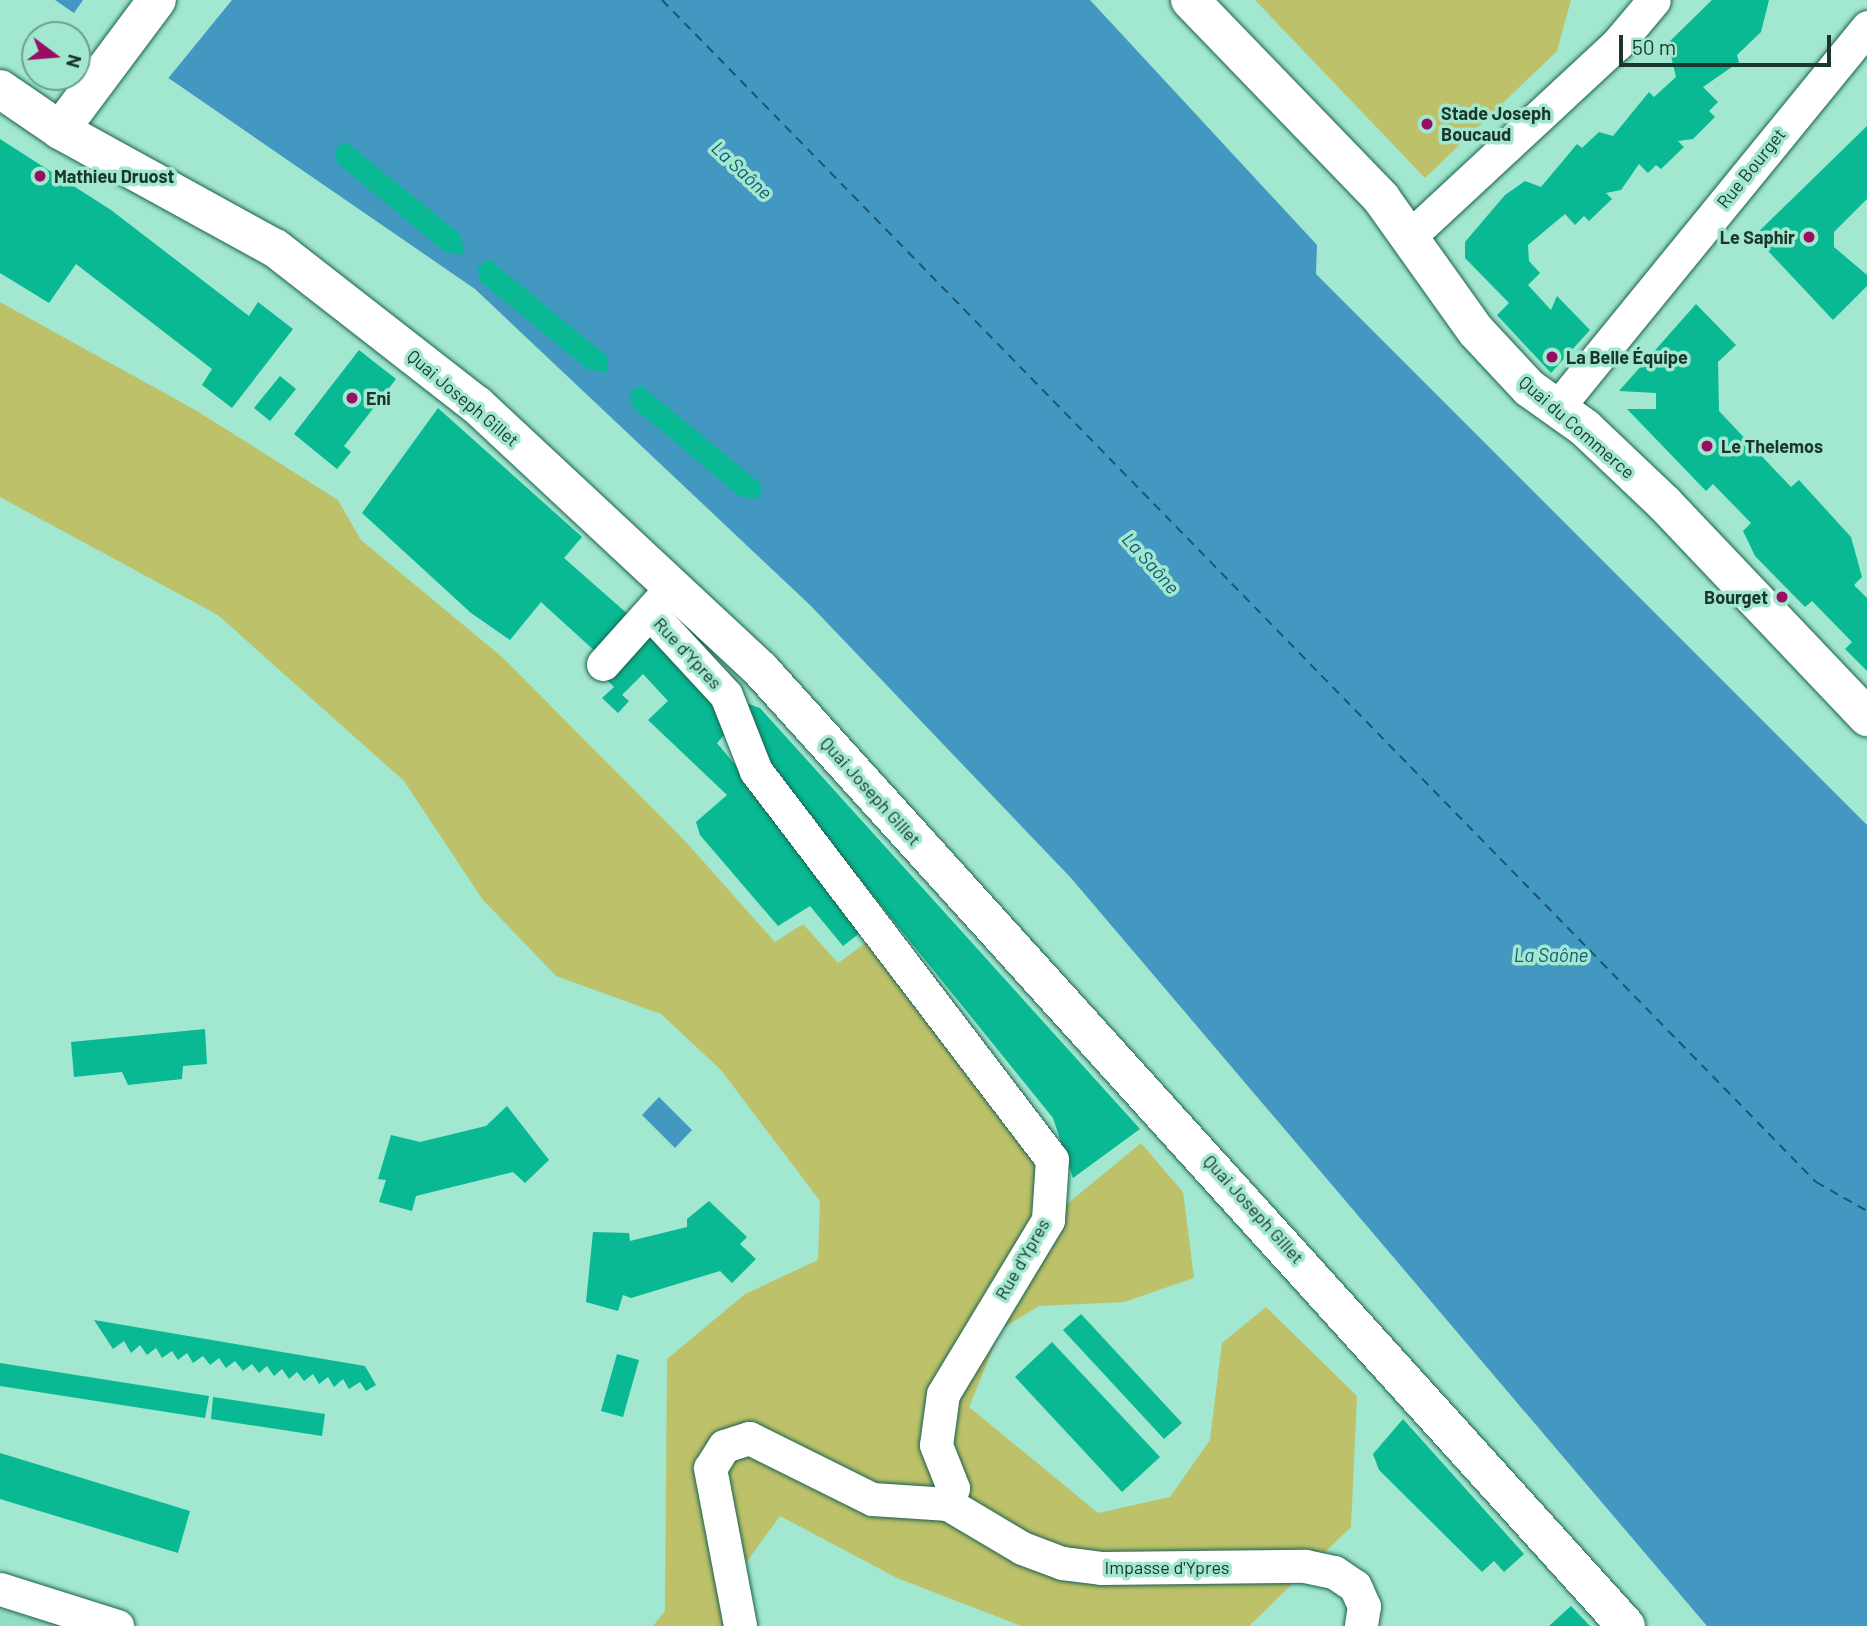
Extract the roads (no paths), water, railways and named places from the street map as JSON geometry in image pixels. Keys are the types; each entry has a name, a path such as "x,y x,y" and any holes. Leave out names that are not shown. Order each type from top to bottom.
{"main road":[{"path":"60,130 157,0"},
{"name":"Quai du Commerce","path":"1190,0 1381,198 1476,331 1556,409 1665,504 1867,717"},
{"name":"Quai Joseph Gillet","path":"0,89 60,130 275,248 477,405 662,601 761,670 1626,1626"}],"street":[{"path":"1408,238 1617,44 1654,0"},
{"name":"Rue Bourget","path":"1556,409 1867,27"},
{"path":"604,664 662,601"},
{"name":"Rue d'Ypres","path":"662,601 726,695 756,771 1052,1159 1048,1220 943,1394 936,1445 953,1488 948,1504"},
{"path":"740,1626 710,1468 724,1446 749,1438 780,1449 872,1499 948,1504"},
{"name":"Impasse d'Ypres","path":"948,1504 1023,1548 1062,1563 1334,1572 1355,1586 1364,1606 1362,1626"},
{"path":"0,1589 117,1626"}],"water":[{"name":"La Saône","path":"55,0 1090,0 1317,245 1316,274 1867,825 1867,1626 1707,1626 1071,878 811,606 475,289 91,25 91,21 86,21"},
{"path":"659,1097 692,1130 675,1148 642,1115"}],"place":[{"name":"Stade Joseph Boucaud","path":"1427,124"},
{"name":"Mathieu Druost","path":"40,176"},
{"name":"Le Saphir","path":"1809,237"},
{"name":"La Belle Équipe","path":"1552,357"},
{"name":"Eni","path":"352,398"},
{"name":"Le Thelemos","path":"1707,446"},
{"name":"Bourget","path":"1782,597"}]}
